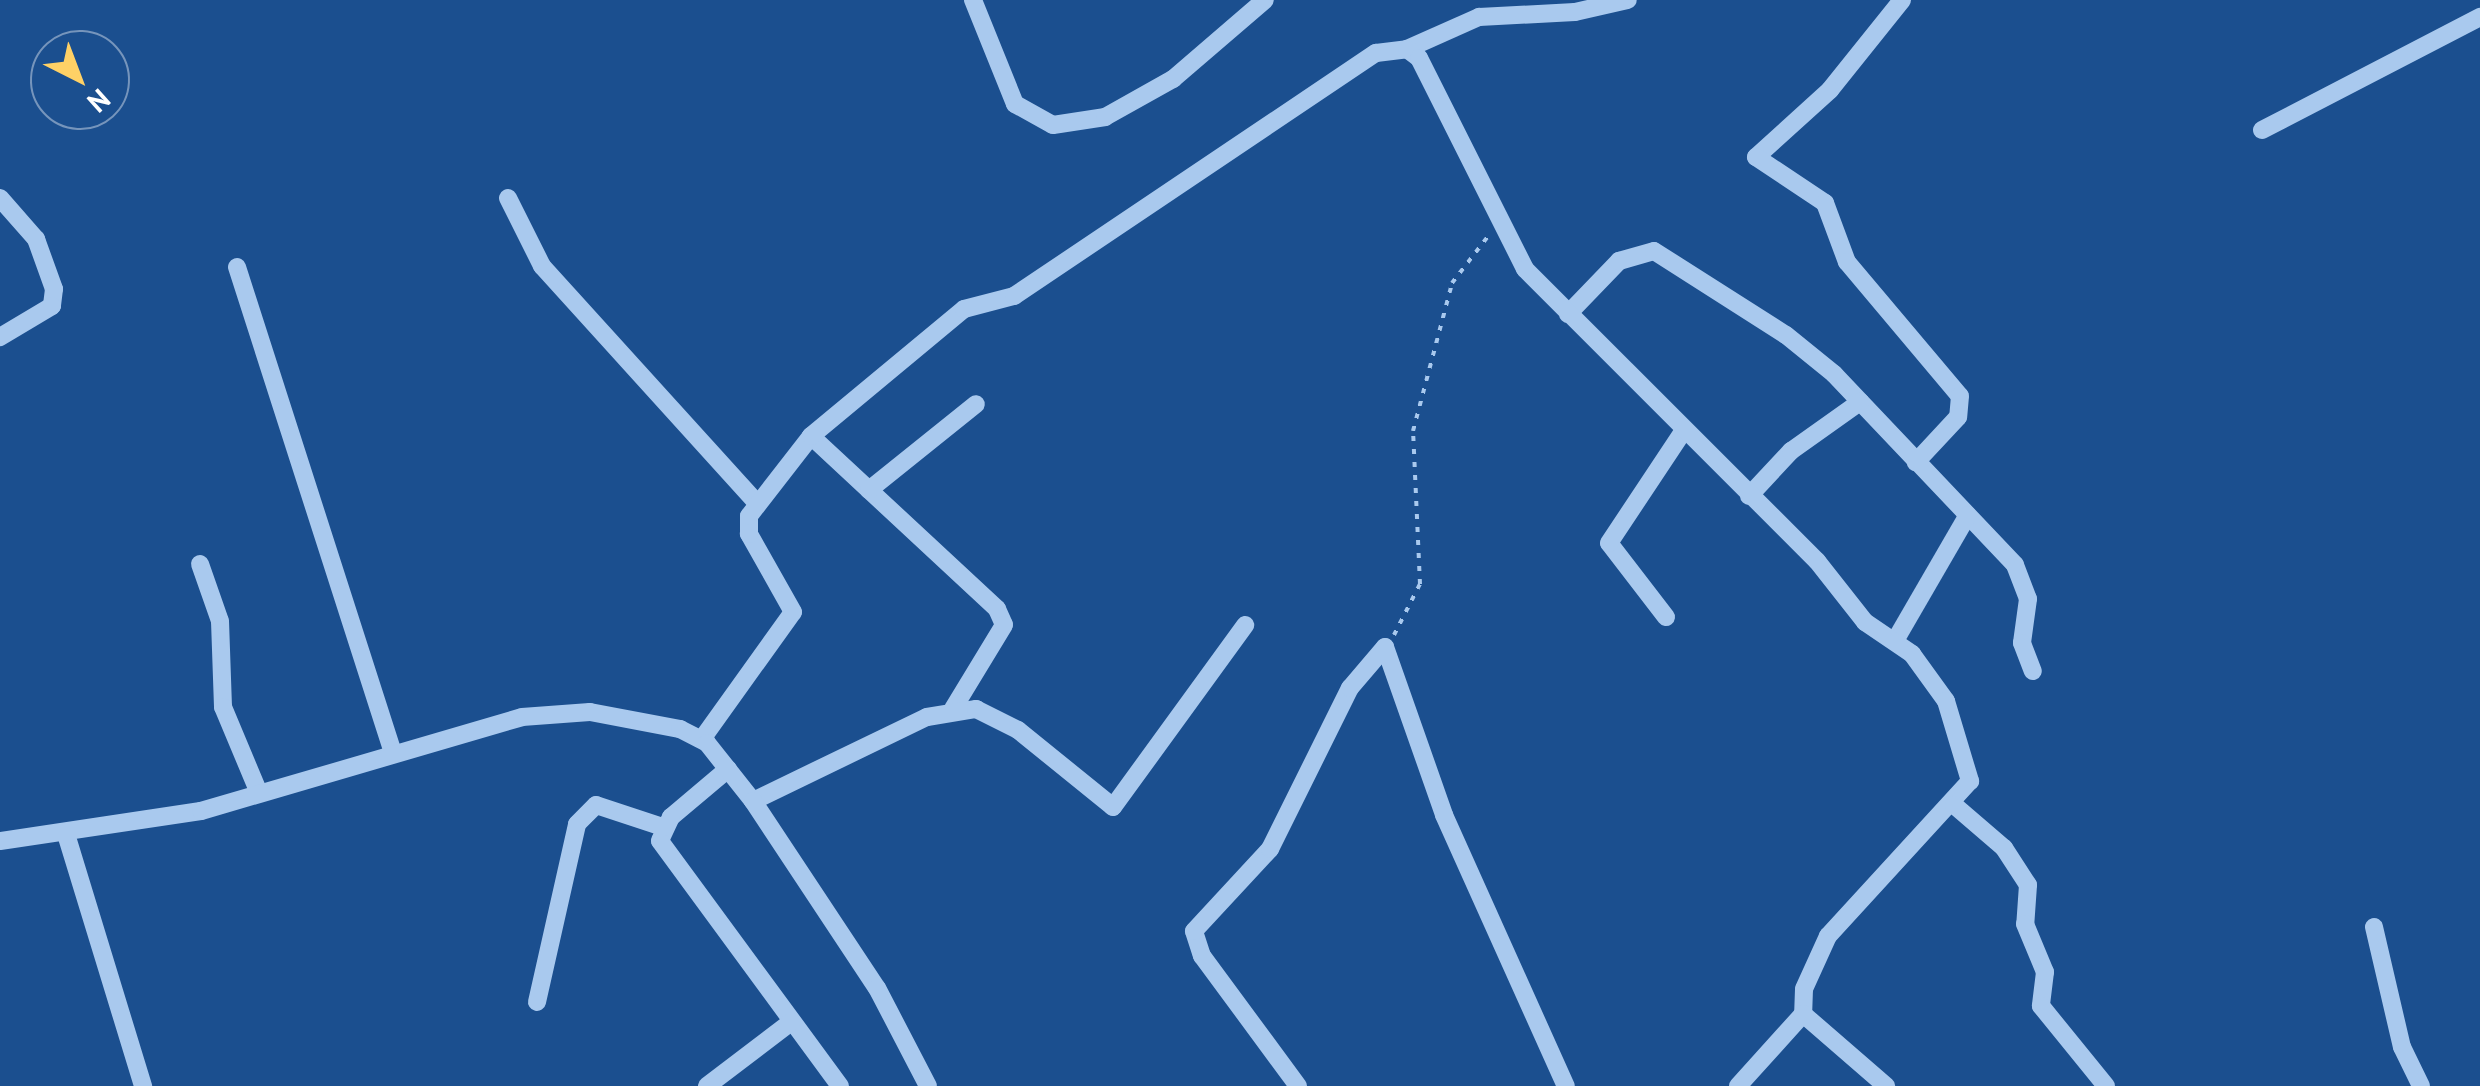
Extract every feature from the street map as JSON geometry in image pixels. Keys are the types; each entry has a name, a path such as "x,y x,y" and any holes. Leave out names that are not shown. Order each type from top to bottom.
{"street":[{"path":"973,0 1015,104 1052,125 1105,117 1173,79 1265,0"},
{"path":"702,739 792,612 749,534 755,502 811,436 964,309 1014,296 1376,53 1407,49 1479,17 1575,12 1628,0"},
{"path":"1902,0 1830,90 1756,157 1825,203 1847,262 1960,396 1958,417 1916,462"},
{"path":"2262,130 2480,16"},
{"path":"1407,49 1422,65 1498,224 1525,269 1749,496 1865,622 1896,640 1941,689 1971,762 1970,781 1954,805 1828,936 1804,989 1803,1014 1738,1086"},
{"path":"0,198 36,239 54,289 52,306 0,338"},
{"path":"508,198 542,266 755,502"},
{"path":"1568,314 1619,261 1654,251 1786,334 1860,402 1968,515 2025,582 2022,643 2033,671"},
{"path":"237,268 393,754"},
{"path":"1749,496 1791,450 1860,402"},
{"path":"870,490 976,404"},
{"path":"1666,617 1609,543 1684,430"},
{"path":"811,436 997,609 1004,625 953,710"},
{"path":"1896,640 1968,515"},
{"path":"200,564 220,621 223,707 259,793"},
{"path":"753,801 953,710 994,714 1114,807 1244,624"},
{"path":"1298,1086 1202,956 1194,931 1270,848 1350,688 1385,647"},
{"path":"1385,647 1444,816 1566,1086"},
{"path":"0,841 160,820 393,754 561,714 626,716 702,739 728,770 753,801 871,979 928,1086"},
{"path":"662,827 728,770"},
{"path":"537,1002 576,824 596,805 662,827"},
{"path":"1954,805 2004,848 2028,885 2025,924 2045,972 2041,1006 2106,1086"},
{"path":"662,827 663,849 840,1086"},
{"path":"66,834 143,1086"},
{"path":"2374,927 2402,1047 2421,1086"},
{"path":"1803,1014 1886,1086"},
{"path":"707,1086 791,1022"}],"path":[{"path":"1385,647 1420,584 1413,431 1443,312 1452,282 1498,224"}]}
